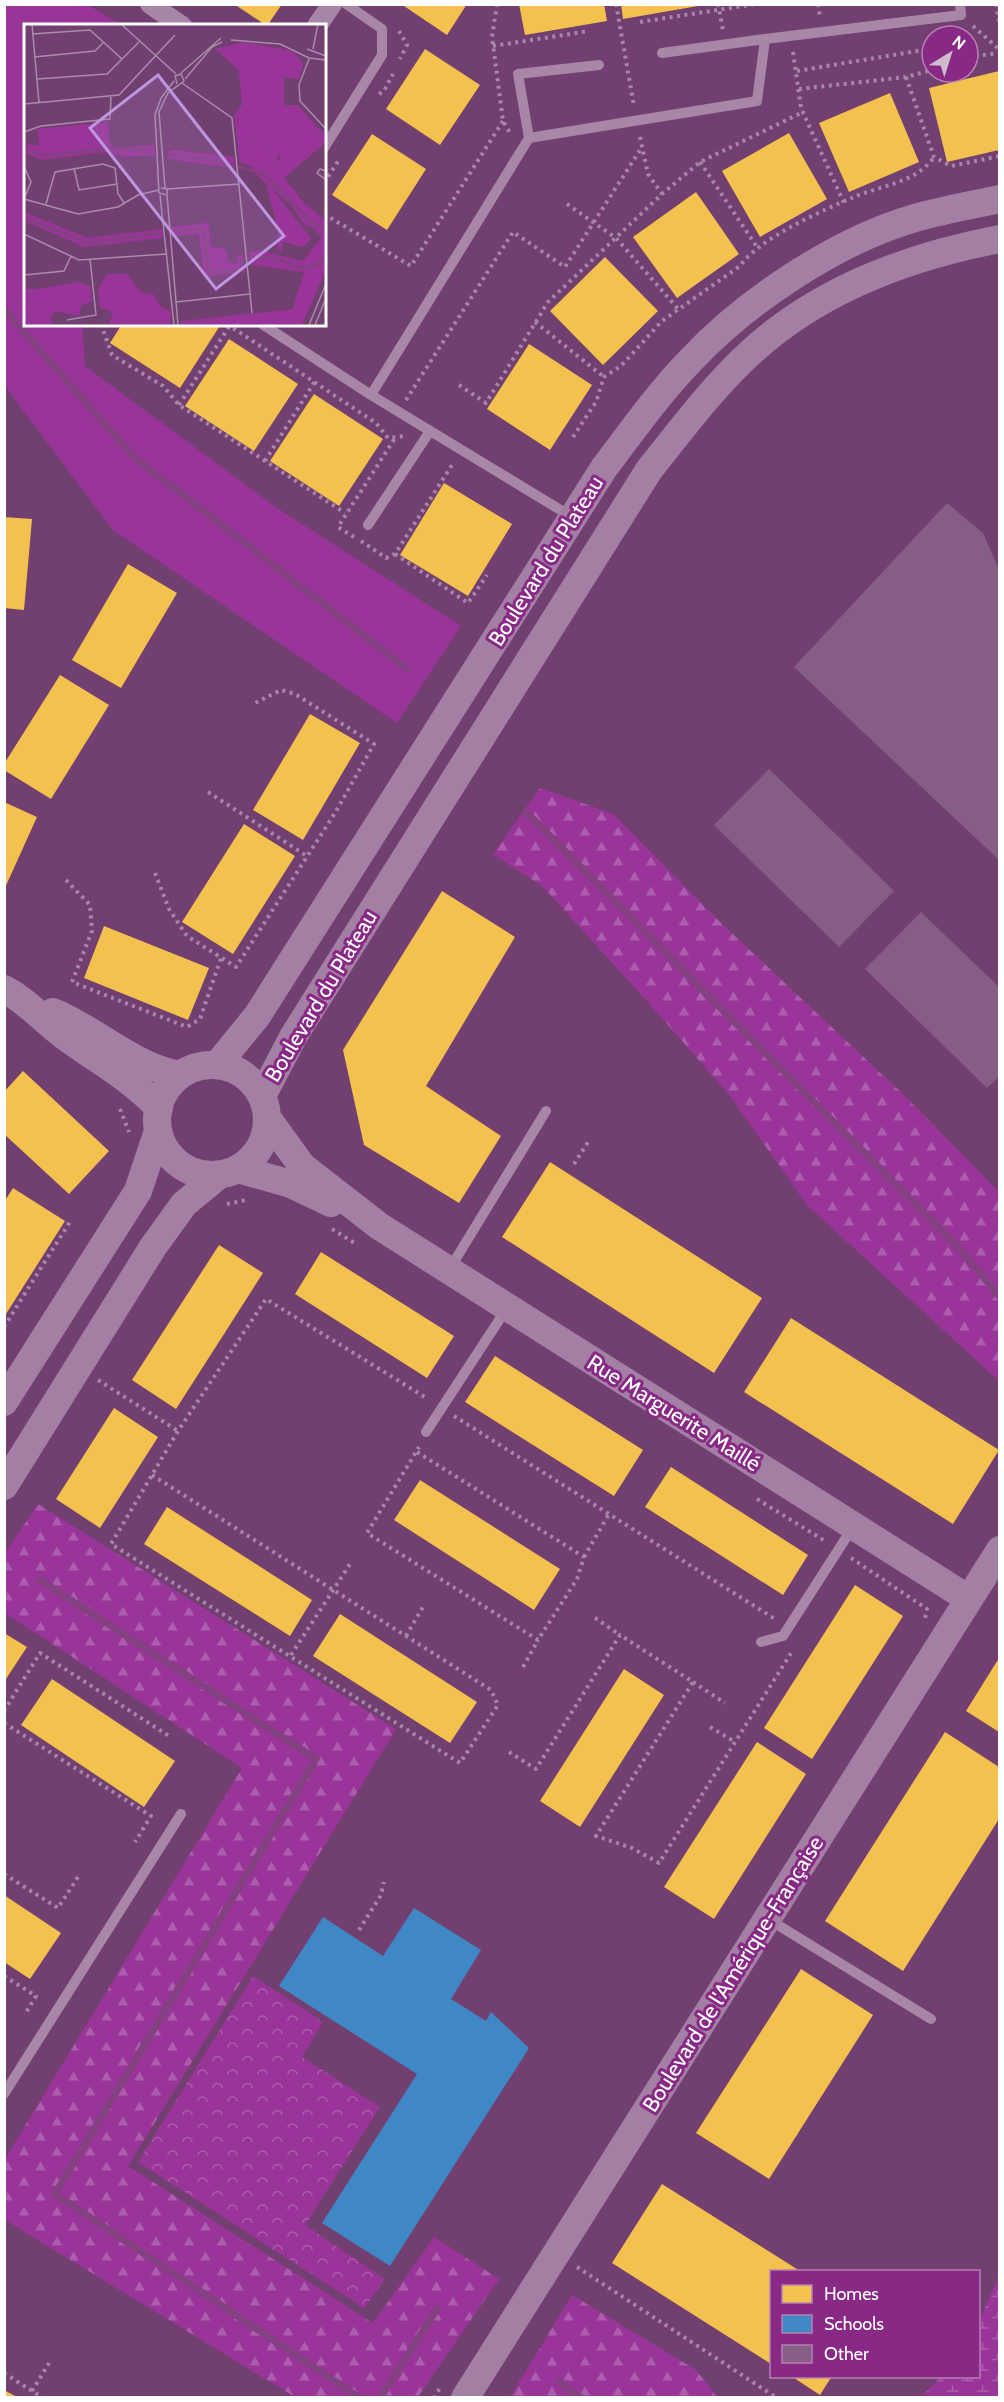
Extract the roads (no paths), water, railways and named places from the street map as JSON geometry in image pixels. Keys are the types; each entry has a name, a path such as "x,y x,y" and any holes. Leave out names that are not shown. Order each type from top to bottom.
{"main road":[{"name":"Boulevard du Plateau","path":"217,1065 258,1016 604,468 664,389 692,359 778,287 826,255 914,218 999,199"},
{"name":"Boulevard du Plateau","path":"265,1108 293,1037 649,471 704,402 751,352 818,302 874,276 925,257 999,239"},
{"path":"14,995 58,1032 134,1084 159,1120 166,1150 180,1164 198,1173 228,1172"},
{"path":"14,995 78,1023 152,1067 180,1075"},
{"path":"4,1402 138,1191 167,1090 180,1075 198,1067 217,1065 235,1070 251,1081 265,1108 264,1139 254,1157 228,1172 184,1204 153,1247 4,1486"},
{"name":"Rue Marguerite Maillé","path":"265,1108 302,1166 371,1237"},
{"name":"Rue Marguerite Maillé","path":"228,1172 291,1184 371,1237 448,1270 969,1599"},
{"name":"Boulevard de l'Amérique-Française","path":"465,2397 999,1550"}],"street":[{"path":"150,4 179,24"},
{"path":"318,24 332,4"}],"lane":[{"path":"326,145 382,55 382,28 345,4"},
{"path":"662,53 961,10"},
{"path":"529,138 757,101 765,39"},
{"path":"370,394 529,138 518,74 599,65"},
{"path":"265,326 370,394 573,517"},
{"path":"368,525 430,431"},
{"path":"448,1270 546,1111"},
{"path":"426,1432 507,1308"},
{"path":"761,1642 783,1636 853,1526"},
{"path":"4,2094 181,1814"},
{"path":"768,1919 931,2019"}],"waterway":[{"path":"4,309 134,457 406,668"},
{"path":"526,812 959,1248 1000,1297"},
{"path":"40,1580 316,1759 55,2194 360,2398"},
{"path":"380,2398 437,2309"},
{"path":"559,2381 581,2398"}]}
